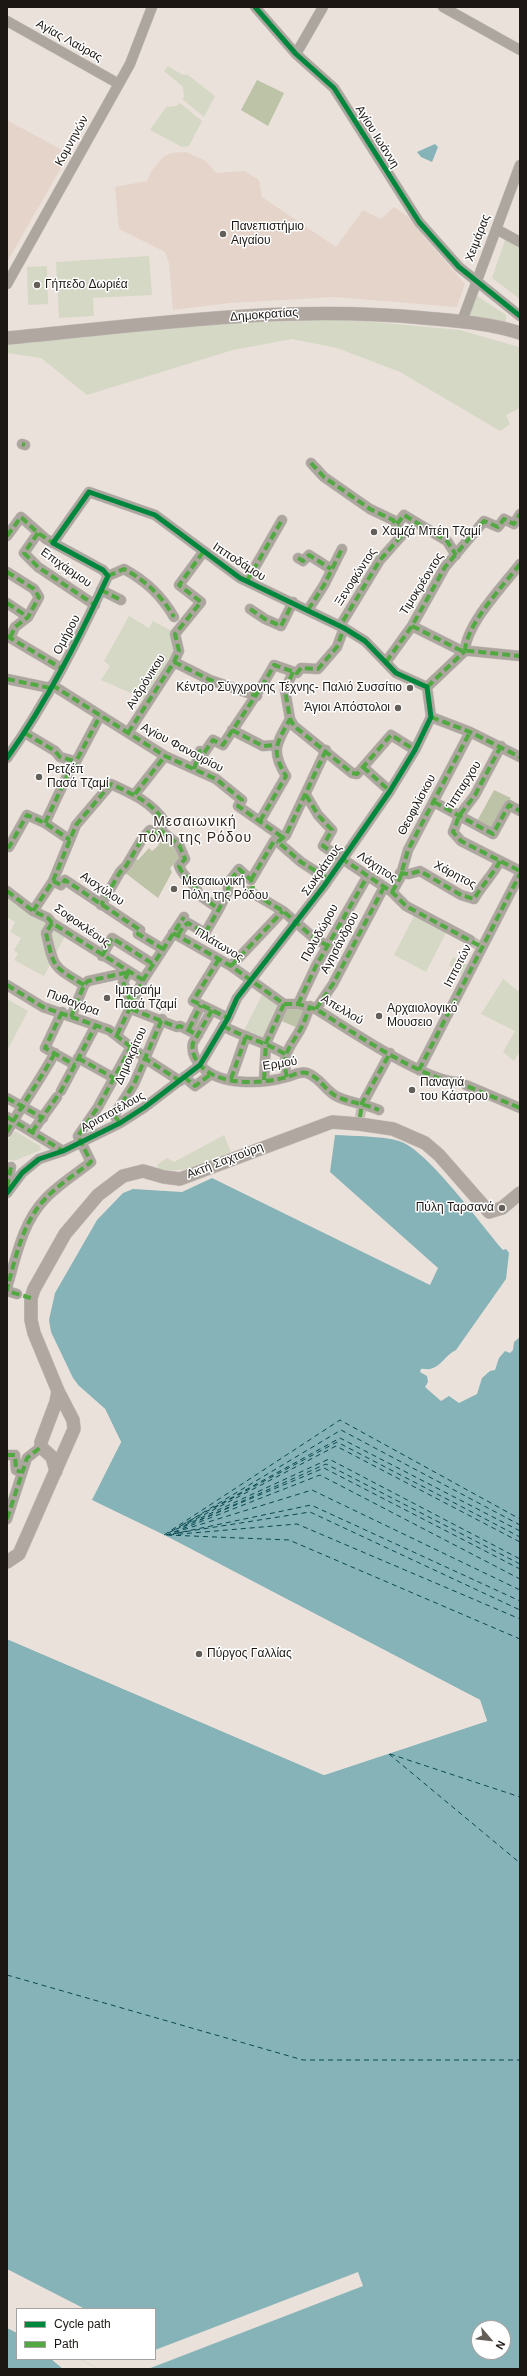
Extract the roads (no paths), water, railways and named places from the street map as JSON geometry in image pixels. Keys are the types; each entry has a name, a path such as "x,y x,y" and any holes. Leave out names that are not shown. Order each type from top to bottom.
{"main road":[{"name":"Δημοκρατίας","path":"7,338 299,312 379,313 462,322 520,333"},
{"name":"Ακτή Σαχτούρη","path":"7,1562 19,1554 72,1434 74,1424 58,1391 34,1333 24,1296 34,1289 65,1234 98,1195 123,1176 143,1171 172,1179 184,1178 332,1122 393,1129 425,1143 439,1155 489,1212 497,1211 520,1193"},
{"path":"56,1471 52,1458 41,1447 56,1402 58,1391"}],"street":[{"name":"Κομνηνών","path":"7,284 130,64 152,7"},
{"name":"Αγίου Ιωάννη","path":"255,7 296,54 334,88 419,222 459,267 520,316"},
{"path":"296,54 323,7"},
{"path":"443,7 520,50"},
{"name":"Αγίας Λαύρας","path":"7,21 119,84"},
{"name":"Χειμάρας","path":"462,322 520,166"},
{"path":"496,229 520,242"},
{"path":"312,463 324,477 370,509 397,524 404,515 447,541 456,555"},
{"name":"Ιπποδάμου","path":"53,543 89,492 155,515 247,581 342,627 365,641 396,673 427,687"},
{"name":"Τιμοκρέοντος","path":"386,662 412,626 445,567 484,521 498,527 504,519 514,524 520,514"},
{"path":"7,536 21,517 38,533 53,543 103,570 108,576 124,569 140,578 163,599 174,617"},
{"path":"247,581 282,520"},
{"name":"Ξενοφώντος","path":"342,627 380,560 403,534 397,524"},
{"name":"Επιχάρμου","path":"38,533 24,553 38,567 95,604"},
{"path":"308,610 342,549"},
{"name":"Ανδρόνικου","path":"128,733 174,662 179,651 175,634 201,602 179,585 204,551"},
{"path":"298,558 303,561 309,555 331,568"},
{"path":"520,564 474,624 465,642 465,651 427,687 431,717 470,732 501,746 520,757"},
{"path":"7,572 38,592 39,598 28,617 15,627 8,637 61,668"},
{"name":"Ομήρου","path":"7,758 25,733 51,687 95,604 108,576"},
{"path":"101,590 121,600"},
{"path":"250,609 265,619 281,626 293,602"},
{"path":"7,603 28,617"},
{"path":"412,626 465,651 516,655"},
{"path":"342,627 337,647 318,669 301,668 295,673 285,690 290,719 294,726 326,750 352,774 357,774 391,735 415,750"},
{"path":"500,658 516,655"},
{"path":"174,662 210,680 257,696"},
{"path":"194,769 200,751 204,753 214,740 223,745 257,696 274,665 295,673"},
{"path":"7,679 51,687"},
{"name":"Αγίου Φανουρίου","path":"51,687 165,756 216,779 242,800 238,806 260,821 301,862 315,871"},
{"path":"45,823 51,806 74,761 100,716"},
{"name":"Σωκράτους","path":"200,1066 237,998 296,923 326,878 342,859 390,791 415,750 431,717"},
{"path":"260,821 286,776 276,759 276,745 290,719"},
{"path":"232,730 263,746 276,745"},
{"name":"Θεοφιλίσκου","path":"388,889 400,873 408,850 470,732"},
{"path":"25,733 55,751 60,757 74,761"},
{"name":"Ίππαρχου","path":"501,746 479,789 459,816 453,832 461,841 500,861 519,877"},
{"path":"176,934 188,923 205,933 228,891 228,883 240,869 251,880 274,841 280,840 286,835 326,750"},
{"path":"135,794 165,756"},
{"path":"363,767 390,791"},
{"path":"32,911 53,880 76,825 111,784 135,794 152,805 162,826 179,845 185,859 179,866 182,874 197,888 199,895 219,909"},
{"name":"Λάχητος","path":"306,795 318,815 332,830 323,846 367,877 388,889 406,906 476,944"},
{"path":"434,802 493,834 509,805 520,811"},
{"path":"7,846 9,847 27,815 45,823 70,840"},
{"path":"102,905 142,840 150,830 157,833 162,826"},
{"name":"Χάρητος","path":"400,873 409,874 420,871 461,895 474,900 483,883 491,877 500,861"},
{"name":"Πολυδώρου","path":"298,1004 328,946 367,877"},
{"name":"Ιπποτών","path":"419,1070 476,944 519,877"},
{"name":"Αισχύλου","path":"53,880 60,885 65,880 140,930 138,934 163,948"},
{"name":"Αγησάνδρου","path":"285,1054 313,1008 333,984 388,889"},
{"name":"Σοφοκλέους","path":"7,891 32,911 48,918 52,923 102,956 143,980"},
{"path":"249,891 283,911 314,938 328,946"},
{"path":"231,966 283,911"},
{"name":"Πλάτωνος","path":"117,1035 143,980 163,948 176,934 184,917"},
{"path":"52,923 46,933 53,962 58,969 84,985"},
{"name":"Πλάτωνος","path":"176,934 231,966 251,981"},
{"path":"102,956 112,938 153,964"},
{"path":"189,1029 197,1003 219,959"},
{"path":"114,1078 45,1048 84,985 93,979 129,972"},
{"path":"129,972 123,982 131,1006 177,1027 180,1026 189,1029 198,1035"},
{"path":"251,981 284,1004 266,1043 264,1080"},
{"name":"Πυθαγόρα","path":"7,985 43,1007 67,1014 117,1035 131,1047 182,1079 190,1087 195,1086 213,1076"},
{"path":"197,1003 212,1010 239,1035 266,1043 285,1054 284,1066 287,1077"},
{"name":"Απελλού","path":"284,1004 298,1004 313,1008 419,1070 449,1082 462,1084 520,1108"},
{"path":"212,1010 192,1048 200,1066 213,1076"},
{"name":"Δημοκρίτου","path":"120,1123 114,1115 134,1084 162,1019"},
{"path":"32,1132 59,1094 96,1025"},
{"path":"231,1080 246,1036"},
{"path":"24,1296 8,1285 23,1234 34,1213 46,1198 91,1162 78,1136 98,1106 131,1047"},
{"path":"7,1132 10,1119 40,1080 55,1053"},
{"path":"362,1104 390,1053"},
{"name":"Αριστοτέλους","path":"7,1193 22,1173 39,1159 63,1151 120,1123 145,1107 200,1066"},
{"name":"Ερμού","path":"213,1076 231,1080 264,1080 287,1077 299,1072 307,1073 324,1084 332,1094 339,1098 379,1110"},
{"path":"7,1098 43,1118"},
{"path":"10,1119 63,1151"},
{"path":"7,1187 9,1166 22,1173"},
{"path":"7,1519 21,1472 27,1458 41,1447"},
{"path":"7,1455 15,1455 16,1470 21,1472"}],"water":[{"path":"435,144 438,147 432,162 421,157 417,152"},
{"path":"335,1135 392,1139 411,1147 439,1173 503,1250 506,1249 509,1253 506,1279 456,1350 449,1354 434,1368 421,1369 420,1372 427,1376 428,1382 425,1387 441,1401 449,1396 459,1403 477,1394 482,1378 490,1371 495,1370 499,1358 505,1351 510,1353 513,1350 514,1342 520,1337 520,2369 148,2369 363,2286 358,2272 156,2350 156,2308 83,2308 7,2269 7,1639 324,1775 487,1721 480,1700 164,1535 91,1500 121,1442 105,1409 79,1386 73,1378 51,1332 49,1320 55,1293 97,1220 123,1193 133,1189 182,1192 212,1178 430,1285 438,1268 330,1172"},
{"path":"7,2328 16,2332 16,2360 81,2360 99,2369 7,2369"}],"tunnel":[{"path":"315,871 324,877"},
{"path":"470,940 478,945"},
{"path":"360,1117 362,1105"}],"place":[{"name":"Πανεπιστήμιο Αιγαίου","path":"223,234"},
{"name":"Γήπεδο Δωριέα","path":"37,285"},
{"name":"Χαμζά Μπέη Τζαμί","path":"374,532"},
{"name":"Κέντρο Σύγχρονης Τέχνης- Παλιό Συσσίτιο","path":"410,688"},
{"name":"Άγιοι Απόστολοι","path":"398,708"},
{"name":"Ρετζέπ Πασά Τζαμί","path":"39,777"},
{"name":"Μεσαιωνική Πόλη της Ρόδου","path":"174,889"},
{"name":"Ιμπραήμ Πασά Τζαμί","path":"107,998"},
{"name":"Αρχαιολογικό Μουσειο","path":"379,1016"},
{"name":"Παναγιά του Κάστρου","path":"412,1090"},
{"name":"Πύλη Ταρσανά","path":"502,1208"},
{"name":"Πύργος Γαλλίας","path":"199,1654"}],"district":[{"name":"Μεσαιωνική πόλη της Ρόδου","path":"195,830"}]}
